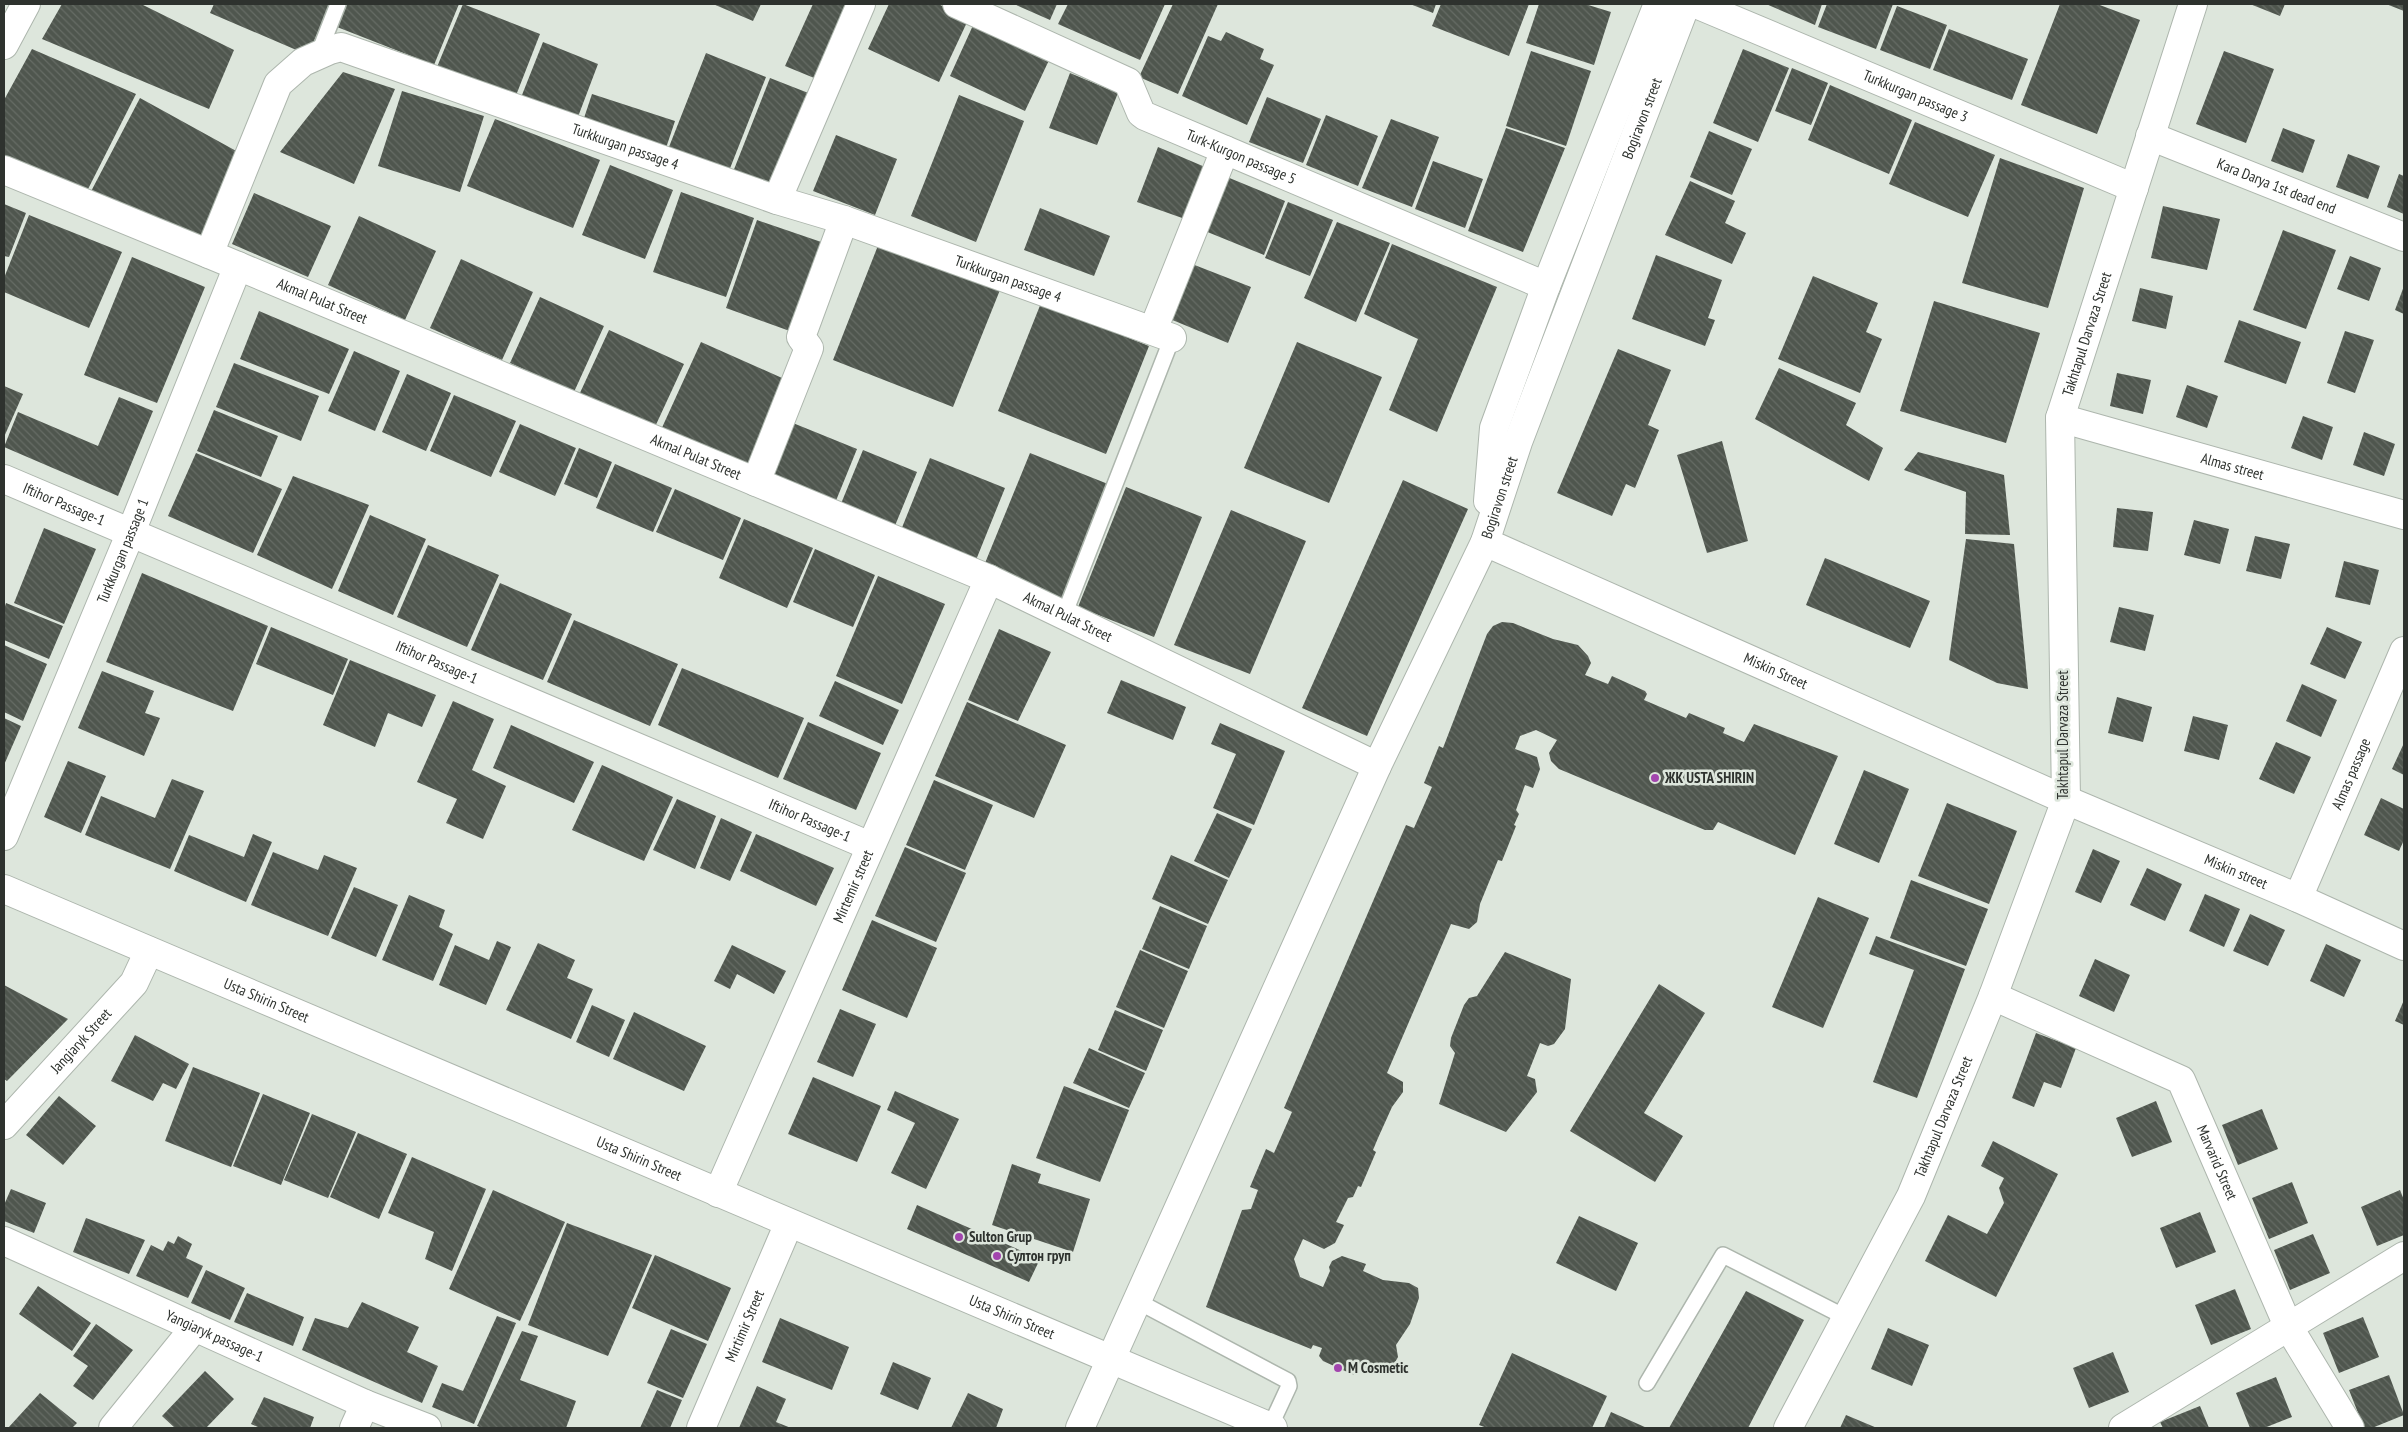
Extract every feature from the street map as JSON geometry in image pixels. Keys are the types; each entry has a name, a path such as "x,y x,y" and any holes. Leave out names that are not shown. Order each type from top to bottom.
{"street":[{"path":"4,45 26,4"},
{"path":"777,200 861,4"},
{"name":"Turk-Kurgon passage 5","path":"957,4 1128,82 1141,113 1546,286"},
{"name":"Bogiravon street","path":"1485,542 1494,428 1546,286 1658,4"},
{"name":"Bogiravon street","path":"1485,542 1522,433 1686,4"},
{"name":"Turkkurgan passage 3","path":"1696,4 2134,188"},
{"name":"Takhtapul Darvaza Street","path":"1788,1428 1912,1196 1993,996 2066,800 2060,418 2193,4"},
{"name":"Turkkurgan passage 4","path":"209,254 278,84 290,72 318,54 341,47 349,48 777,200 844,220 1163,334"},
{"name":"Kаra Darya 1st dead end","path":"2150,136 2404,237"},
{"path":"1163,334 1224,150"},
{"name":"Akmal Pulat Street","path":"4,170 989,579 1378,766"},
{"path":"756,482 809,348 801,337 844,220"},
{"name":"Turkkurgan passage 1","path":"4,836 131,532 238,266"},
{"name":"Almas street","path":"2060,418 2404,514"},
{"name":"Iftihor Passage-1","path":"4,479 870,846"},
{"path":"1080,1428 1378,766 1485,542"},
{"name":"Miskin Street","path":"1485,542 2066,800"},
{"name":"Mirtemir street","path":"718,1193 989,579"},
{"name":"Almas passage","path":"2298,898 2404,651"},
{"name":"Miskin street","path":"2066,800 2298,898 2404,946"},
{"name":"Usta Shirin Street","path":"4,889 1272,1428"},
{"name":"Jangiaryk Street","path":"4,1125 134,983 149,951"},
{"name":"Marvarid Street","path":"1993,996 2181,1080 2288,1326 2350,1428"},
{"name":"Mirtimir Street","path":"700,1428 789,1223"},
{"name":"Yangiaryk passage-1","path":"4,1242 365,1404 427,1428"},
{"path":"2123,1428 2404,1256"},
{"path":"113,1428 195,1327"},
{"path":"354,1428 365,1404"}],"lane":[{"path":"318,54 338,4"},
{"path":"1064,615 1163,334"},
{"path":"1647,1383 1723,1255 1847,1318"},
{"path":"1137,1301 1288,1381 1289,1386 1272,1428"}],"building":[{"path":"62,4 141,4 234,50 209,109 42,39"},
{"path":"214,4 330,4 308,55 210,13"},
{"path":"346,4 459,4 434,65 337,27"},
{"path":"463,4 540,34 515,98 437,67"},
{"path":"713,4 761,4 753,21"},
{"path":"813,4 853,4 819,80 785,66"},
{"path":"889,4 938,4 969,18 939,82 868,49"},
{"path":"1014,4 1057,4 1050,20"},
{"path":"1068,4 1165,4 1140,60 1058,24"},
{"path":"1173,4 1218,4 1178,94 1139,77"},
{"path":"1410,4 1436,4 1433,13"},
{"path":"1441,4 1529,4 1509,56 1432,26"},
{"path":"1539,4 1585,4 1611,12 1594,65 1526,43"},
{"path":"1766,4 1822,4 1815,25"},
{"path":"1827,4 1893,4 1876,49 1818,27"},
{"path":"2060,4 2097,4 2140,20 2097,134 2021,105"},
{"path":"2250,4 2285,4 2280,16"},
{"path":"2386,4 2404,4 2404,11"},
{"path":"1897,6 1947,25 1930,69 1880,50"},
{"path":"975,21 1051,56 1025,111 950,76"},
{"path":"1949,29 2028,59 2012,100 1933,70"},
{"path":"1226,32 1264,49 1260,59 1274,65 1247,125 1182,96 1208,36 1221,41"},
{"path":"543,42 598,64 576,122 520,100"},
{"path":"32,49 136,94 84,197 4,159 4,100"},
{"path":"1743,49 1789,68 1758,142 1713,123"},
{"path":"1531,51 1591,71 1566,146 1506,126"},
{"path":"2224,51 2274,69 2246,143 2196,124"},
{"path":"706,53 766,77 727,176 667,152"},
{"path":"1792,68 1828,83 1811,125 1775,111"},
{"path":"343,72 395,89 354,184 280,152"},
{"path":"1070,73 1118,93 1097,145 1049,128"},
{"path":"770,78 816,96 777,195 731,177"},
{"path":"1830,85 1912,120 1889,174 1808,140"},
{"path":"402,91 484,116 460,192 378,166"},
{"path":"592,94 675,121 665,151 582,124"},
{"path":"959,95 1024,121 976,242 911,216"},
{"path":"1267,97 1321,119 1303,163 1249,142"},
{"path":"140,98 238,152 201,244 87,199"},
{"path":"1326,115 1378,136 1358,186 1306,165"},
{"path":"495,119 600,160 573,228 467,186"},
{"path":"1391,119 1439,137 1412,207 1362,188"},
{"path":"1915,122 1995,155 1968,217 1889,184"},
{"path":"1506,128 1565,148 1523,252 1468,231"},
{"path":"2283,128 2315,140 2303,173 2271,161"},
{"path":"1709,131 1752,149 1732,195 1690,177"},
{"path":"836,135 897,159 875,215 813,191"},
{"path":"1158,147 1205,167 1185,219 1137,202"},
{"path":"2348,154 2380,166 2368,199 2336,187"},
{"path":"2000,158 2084,188 2048,308 1962,283"},
{"path":"1433,161 1483,179 1465,228 1415,209"},
{"path":"610,165 673,190 645,259 582,235"},
{"path":"2399,174 2404,176 2404,214 2387,207"},
{"path":"1227,177 1285,201 1264,255 1205,231"},
{"path":"1690,181 1735,201 1725,223 1746,233 1732,264 1665,235"},
{"path":"681,192 754,218 726,297 653,272"},
{"path":"254,193 331,226 308,277 232,244"},
{"path":"1288,202 1333,220 1310,276 1265,258"},
{"path":"4,204 26,213 9,257 4,256"},
{"path":"2163,206 2220,219 2207,270 2151,258"},
{"path":"1040,208 1110,236 1094,276 1024,250"},
{"path":"29,215 122,252 89,328 4,292 4,278"},
{"path":"359,216 436,251 405,320 328,285"},
{"path":"757,220 830,245 798,334 726,308"},
{"path":"1337,222 1390,243 1356,322 1304,298"},
{"path":"2283,230 2336,250 2306,329 2253,310"},
{"path":"879,243 1000,290 953,407 833,360"},
{"path":"1392,244 1497,287 1437,432 1389,410 1418,339 1364,314"},
{"path":"1656,255 1722,280 1708,318 1715,320 1705,346 1632,319"},
{"path":"2350,256 2381,268 2369,301 2337,289"},
{"path":"132,257 205,287 157,403 84,375"},
{"path":"461,259 533,292 502,360 430,328"},
{"path":"1192,264 1251,287 1228,343 1170,319"},
{"path":"1813,276 1878,303 1866,332 1882,339 1860,393 1778,359"},
{"path":"2404,286 2404,314 2395,310"},
{"path":"2140,288 2173,296 2166,329 2132,321"},
{"path":"540,297 604,326 574,392 510,363"},
{"path":"1934,301 2040,333 2006,443 1900,411"},
{"path":"1041,303 1149,346 1106,454 998,411"},
{"path":"259,311 349,349 329,394 240,359"},
{"path":"2239,320 2301,342 2286,384 2224,362"},
{"path":"609,330 684,364 654,429 579,395"},
{"path":"2345,331 2374,340 2355,393 2327,383"},
{"path":"701,342 791,382 750,472 660,432"},
{"path":"1297,342 1382,377 1329,503 1244,468"},
{"path":"1618,349 1671,370 1648,425 1659,430 1635,488 1626,484 1612,516 1557,493"},
{"path":"354,351 400,371 375,431 328,411"},
{"path":"234,363 319,396 301,441 216,407"},
{"path":"1779,368 1856,403 1846,425 1883,448 1869,481 1755,419"},
{"path":"2117,373 2151,380 2143,414 2110,406"},
{"path":"407,374 451,393 426,451 382,432"},
{"path":"2187,385 2218,396 2207,428 2176,417"},
{"path":"4,386 23,394 4,437"},
{"path":"454,395 516,421 491,477 430,451"},
{"path":"119,397 153,411 118,496 4,447 18,412 98,446"},
{"path":"214,410 278,436 261,477 197,451"},
{"path":"2303,416 2333,427 2322,460 2291,448"},
{"path":"788,421 857,449 833,508 764,480"},
{"path":"520,424 576,448 555,496 499,472"},
{"path":"2364,432 2395,444 2384,476 2353,465"},
{"path":"1722,441 1748,541 1707,553 1677,455"},
{"path":"579,448 612,462 597,498 564,484"},
{"path":"863,450 917,472 892,533 838,511"},
{"path":"1918,452 2004,475 2010,535 1965,534 1966,492 1904,470"},
{"path":"196,453 282,489 253,553 168,516"},
{"path":"1030,453 1108,484 1061,600 983,568"},
{"path":"930,458 1005,488 974,565 899,535"},
{"path":"615,464 672,488 653,532 596,508"},
{"path":"293,476 369,505 332,589 257,555"},
{"path":"1403,480 1468,509 1367,736 1302,708"},
{"path":"1126,487 1202,517 1154,637 1078,607"},
{"path":"675,489 741,518 723,560 656,532"},
{"path":"2117,508 2153,512 2148,551 2113,547"},
{"path":"1231,510 1306,541 1250,674 1174,645"},
{"path":"370,515 426,539 393,615 338,591"},
{"path":"744,519 813,548 787,608 719,578"},
{"path":"2194,520 2229,529 2220,564 2184,555"},
{"path":"44,528 96,549 64,624 14,603"},
{"path":"2255,536 2290,544 2281,579 2246,571"},
{"path":"1966,539 2014,544 2028,689 1997,683 1949,660"},
{"path":"428,545 499,575 467,647 397,617"},
{"path":"815,549 875,575 853,627 793,602"},
{"path":"1825,558 1930,601 1910,648 1806,605"},
{"path":"2344,561 2379,570 2370,605 2335,597"},
{"path":"142,573 268,626 233,711 106,662"},
{"path":"878,576 945,604 902,704 836,676"},
{"path":"500,583 572,614 543,680 471,650"},
{"path":"6,603 63,626 49,659 4,640 4,609"},
{"path":"2119,607 2154,615 2145,651 2110,642"},
{"path":"574,620 678,664 650,726 547,682"},
{"path":"1502,622 1513,623 1553,639 1578,645 1588,656 1591,663 1585,675 1608,684 1612,676 1645,691 1647,694 1644,700 1686,718 1689,713 1725,728 1723,733 1744,742 1754,724 1838,756 1795,855 1718,822 1713,830 1705,830 1559,769 1551,761 1549,753 1557,740 1536,730 1520,736 1515,749 1537,757 1540,769 1533,788 1525,785 1516,810 1519,814 1514,825 1516,826 1502,861 1498,860 1480,904 1477,922 1469,929 1451,924 1387,1073 1403,1082 1403,1092 1392,1107 1378,1138 1373,1150 1376,1152 1361,1187 1358,1186 1353,1197 1348,1198 1336,1222 1344,1225 1335,1243 1324,1249 1303,1239 1294,1259 1300,1277 1323,1287 1332,1261 1342,1256 1366,1264 1363,1271 1383,1280 1409,1283 1418,1288 1419,1298 1410,1324 1396,1345 1398,1357 1393,1366 1381,1374 1358,1365 1354,1375 1323,1361 1319,1356 1322,1348 1313,1345 1311,1349 1206,1307 1242,1210 1251,1209 1258,1190 1250,1187 1266,1149 1274,1153 1292,1112 1284,1108 1389,864 1406,825 1414,828 1432,787 1424,783 1439,746 1443,748 1487,634 1493,626"},
{"path":"271,627 348,659 333,695 256,664"},
{"path":"2327,627 2362,642 2345,679 2310,664"},
{"path":"999,629 1051,652 1018,721 968,700"},
{"path":"4,645 47,664 23,721 4,712"},
{"path":"350,660 436,695 422,727 388,713 375,747 323,725"},
{"path":"682,668 804,718 778,778 658,725"},
{"path":"102,671 154,691 145,713 160,718 144,756 78,728"},
{"path":"1121,680 1186,707 1173,740 1107,713"},
{"path":"835,681 899,710 883,745 819,716"},
{"path":"2302,684 2337,700 2321,737 2286,721"},
{"path":"2117,697 2152,707 2143,742 2108,733"},
{"path":"453,701 494,719 472,770 506,786 483,839 446,823 457,799 417,782"},
{"path":"967,702 1066,745 1034,818 935,776"},
{"path":"2193,716 2228,725 2219,760 2184,751"},
{"path":"4,718 21,726 4,765"},
{"path":"808,722 881,753 856,810 783,779"},
{"path":"1220,723 1285,751 1254,825 1213,808 1236,754 1211,744"},
{"path":"511,725 594,762 574,803 493,768"},
{"path":"2276,742 2311,757 2294,794 2259,779"},
{"path":"2404,743 2404,775 2392,769"},
{"path":"68,761 106,776 81,833 44,817"},
{"path":"602,765 673,797 644,861 572,830"},
{"path":"1864,770 1909,789 1879,863 1834,844"},
{"path":"172,779 204,791 170,869 85,835 101,796 155,818"},
{"path":"934,780 993,805 965,870 906,845"},
{"path":"2381,798 2404,809 2404,840 2399,851 2364,835"},
{"path":"677,799 716,816 695,869 653,850"},
{"path":"1947,803 2017,831 1989,904 1918,876"},
{"path":"1217,813 1252,829 1229,878 1194,861"},
{"path":"721,818 752,832 730,881 700,868"},
{"path":"253,834 272,842 246,902 174,871 189,835 244,857"},
{"path":"756,834 834,868 816,906 740,871"},
{"path":"905,847 966,873 936,942 875,916"},
{"path":"2093,849 2120,861 2101,903 2075,892"},
{"path":"273,852 318,870 324,855 357,868 328,936 251,905"},
{"path":"1171,855 1228,880 1208,924 1152,899"},
{"path":"2147,868 2182,884 2165,921 2130,905"},
{"path":"1911,880 1988,909 1966,966 1890,938"},
{"path":"354,887 398,905 376,957 331,938"},
{"path":"2205,894 2240,909 2224,947 2189,931"},
{"path":"409,895 445,910 439,927 453,934 433,981 382,960"},
{"path":"1818,897 1869,918 1823,1028 1772,1007"},
{"path":"1160,906 1207,926 1189,969 1142,949"},
{"path":"2250,914 2285,930 2268,966 2233,951"},
{"path":"872,920 937,948 907,1018 842,990"},
{"path":"1876,936 1965,969 1917,1098 1873,1082 1914,970 1869,954"},
{"path":"497,941 511,947 486,1005 439,985 455,945 489,960"},
{"path":"538,943 575,960 567,978 593,989 571,1039 506,1010"},
{"path":"2326,944 2361,960 2344,997 2310,981"},
{"path":"732,945 786,971 774,994 737,974 730,989 714,981"},
{"path":"1140,950 1188,971 1164,1028 1116,1007"},
{"path":"1505,952 1571,979 1565,1029 1554,1044 1548,1046 1540,1043 1527,1076 1535,1079 1537,1092 1506,1132 1439,1104 1455,1053 1450,1046 1451,1038 1464,1005 1469,998 1477,996"},
{"path":"2095,959 2130,975 2114,1012 2079,996"},
{"path":"1659,984 1705,1013 1644,1113 1683,1136 1655,1182 1570,1131"},
{"path":"4,985 68,1019 7,1081 4,1079"},
{"path":"2404,1000 2404,1025 2395,1021"},
{"path":"592,1005 625,1020 609,1057 576,1042"},
{"path":"840,1009 876,1024 853,1077 817,1062"},
{"path":"1115,1010 1163,1030 1146,1071 1098,1050"},
{"path":"634,1012 706,1046 684,1091 613,1059"},
{"path":"2036,1033 2076,1048 2061,1088 2044,1082 2034,1107 2012,1098"},
{"path":"135,1035 189,1064 176,1089 163,1083 153,1101 111,1081"},
{"path":"1089,1048 1145,1073 1129,1108 1073,1083"},
{"path":"193,1067 260,1093 231,1167 165,1141"},
{"path":"813,1077 881,1106 857,1162 788,1134"},
{"path":"1064,1086 1129,1110 1100,1182 1036,1158"},
{"path":"895,1091 959,1119 926,1189 891,1173 915,1123 887,1110"},
{"path":"263,1094 310,1113 281,1185 233,1166"},
{"path":"59,1096 96,1126 63,1165 26,1135"},
{"path":"2156,1101 2172,1142 2132,1157 2116,1118"},
{"path":"2262,1109 2278,1149 2238,1165 2222,1125"},
{"path":"312,1114 356,1132 328,1198 284,1180"},
{"path":"358,1133 407,1154 379,1219 330,1197"},
{"path":"1993,1141 2058,1174 1996,1297 1925,1261 1948,1215 1987,1234 2004,1203 1999,1188 2004,1178 1981,1166"},
{"path":"412,1157 486,1189 452,1271 425,1259 434,1232 388,1213"},
{"path":"1012,1164 1041,1174 1038,1183 1090,1199 1073,1252 992,1225"},
{"path":"2292,1182 2308,1223 2269,1239 2252,1198"},
{"path":"11,1189 46,1203 34,1233 4,1221 4,1205"},
{"path":"493,1190 565,1222 520,1321 449,1289"},
{"path":"2400,1190 2404,1200 2404,1235 2377,1246 2361,1207"},
{"name":"Sulton Grup","path":"917,1205 1040,1259 1029,1282 907,1229"},
{"path":"2200,1212 2216,1252 2176,1268 2160,1228"},
{"path":"1579,1216 1638,1243 1616,1291 1556,1263"},
{"path":"86,1218 145,1240 129,1274 73,1252"},
{"path":"567,1223 652,1255 608,1356 528,1325"},
{"path":"2313,1234 2330,1273 2290,1290 2274,1250"},
{"path":"178,1236 192,1244 186,1258 203,1266 188,1298 136,1276 151,1245 163,1251 168,1241 174,1244"},
{"path":"655,1255 731,1288 708,1341 632,1308"},
{"path":"206,1270 245,1288 230,1320 191,1303"},
{"path":"38,1286 91,1323 72,1351 19,1314"},
{"path":"2235,1289 2251,1329 2211,1345 2195,1305"},
{"path":"1746,1291 1804,1320 1748,1428 1669,1428"},
{"path":"247,1293 304,1317 293,1346 234,1322"},
{"path":"362,1302 419,1327 407,1352 438,1366 422,1403 302,1350 315,1318 348,1328"},
{"path":"497,1316 516,1323 474,1424 432,1407 442,1383 463,1391"},
{"path":"2363,1317 2379,1357 2339,1373 2323,1333"},
{"path":"780,1318 849,1347 832,1390 762,1362"},
{"path":"96,1324 133,1350 93,1400 73,1386 88,1366 73,1356"},
{"path":"1888,1328 1929,1345 1912,1386 1871,1369"},
{"path":"671,1329 707,1344 683,1398 647,1383"},
{"path":"522,1331 538,1336 520,1380 576,1401 566,1428 482,1428 477,1426"},
{"path":"2113,1352 2129,1392 2089,1408 2073,1368"},
{"path":"1512,1353 1607,1396 1592,1428 1487,1428 1479,1425"},
{"path":"893,1362 931,1378 918,1410 880,1394"},
{"path":"205,1371 234,1399 206,1428 175,1428 162,1416"},
{"path":"2389,1375 2404,1415 2372,1428 2364,1428 2349,1390"},
{"path":"2276,1377 2292,1417 2264,1428 2250,1428 2236,1393"},
{"path":"757,1386 786,1399 776,1422 791,1428 739,1428"},
{"path":"657,1390 682,1400 670,1428 640,1428"},
{"path":"40,1393 77,1423 72,1428 8,1428"},
{"path":"968,1393 1003,1409 996,1428 951,1428"},
{"path":"264,1397 314,1417 310,1428 260,1428 251,1424"},
{"path":"2200,1406 2209,1428 2163,1428 2160,1422"},
{"path":"1611,1412 1647,1428 1604,1428"},
{"path":"1846,1415 1877,1428 1840,1428"}],"place":[{"name":"ЖК USTA SHIRIN","path":"1655,778"},
{"name":"Sulton Grup","path":"959,1237"},
{"name":"Султон груп","path":"997,1256"},
{"name":"M Cosmetic","path":"1338,1368"}]}
